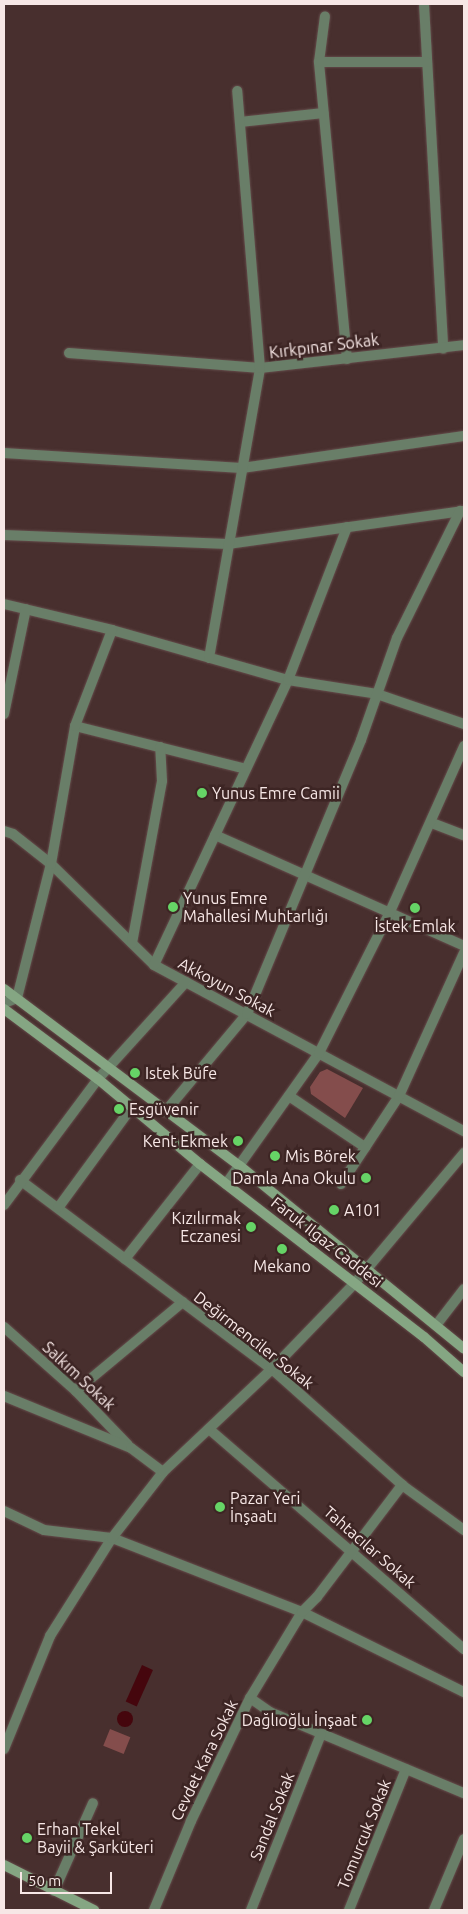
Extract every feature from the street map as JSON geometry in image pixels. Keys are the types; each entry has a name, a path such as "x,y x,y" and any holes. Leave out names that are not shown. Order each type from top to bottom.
{"street":[{"path":"424,4 443,348"},
{"path":"325,16 319,62 347,358"},
{"path":"319,62 427,62"},
{"path":"209,658 260,368 237,91"},
{"path":"240,122 324,114"},
{"name":"Kırkpınar Sokak","path":"69,353 260,368 464,345"},
{"path":"4,453 242,468 464,436"},
{"path":"4,535 228,544 462,511"},
{"path":"164,1112 247,1014 377,694 397,638 462,511"},
{"path":"154,965 288,680 347,527"},
{"path":"4,604 112,630 288,680 377,694 464,724"},
{"path":"4,714 26,609"},
{"path":"4,1002 17,998 50,864 75,726 112,630"},
{"path":"75,726 246,768"},
{"path":"226,1184 320,1053 432,823 464,746"},
{"path":"132,943 162,781 160,747"},
{"path":"432,823 464,835"},
{"name":"Akkoyun Sokak","path":"4,831 13,834 50,864 154,965 464,1131"},
{"path":"215,835 464,946"},
{"path":"341,1184 399,1096 464,953"},
{"path":"4,1205 20,1180 98,1079 186,982"},
{"name":"Faruk Ilgaz Caddesi","path":"4,989 164,1112 240,1166 437,1324 464,1349"},
{"name":"Faruk Ilgaz Caddesi","path":"4,1009 98,1079 200,1164 355,1283 464,1372"},
{"path":"289,1096 365,1147"},
{"path":"58,1208 132,1107"},
{"path":"4,1749 50,1636 112,1538 162,1472 272,1369 355,1283 464,1153"},
{"path":"126,1259 200,1164"},
{"name":"Değirmenciler Sokak","path":"20,1180 272,1369 402,1485 464,1530"},
{"path":"437,1324 464,1289"},
{"path":"76,1391 183,1302"},
{"name":"Salkım Sokak","path":"4,1328 76,1391 131,1448"},
{"path":"4,1396 131,1448 162,1472"},
{"name":"Tahtacılar Sokak","path":"209,1429 464,1649"},
{"name":"Cevdet Kara Sokak","path":"154,1910 191,1821 250,1698 302,1612 352,1551 402,1485"},
{"path":"4,1511 44,1530 112,1538 302,1612 464,1692"},
{"path":"250,1698 270,1712 464,1794"},
{"name":"Sandal Sokak","path":"251,1910 321,1734"},
{"name":"Tomurcuk Sokak","path":"349,1910 406,1769"},
{"path":"54,1891 93,1803"},
{"path":"434,1910 464,1839"},
{"path":"4,1865 94,1910"}],"shaded area":[{"path":"327,1069 363,1088 345,1118 311,1094 310,1087 320,1072"},
{"path":"142,1665 153,1670 137,1706 126,1702"},
{"path":"125,1711 131,1713 133,1719 131,1725 125,1727 119,1725 117,1719 119,1713"},
{"path":"110,1729 130,1737 124,1754 103,1746"}],"place":[{"name":"Yunus Emre Camii","path":"202,793"},
{"name":"Yunus Emre Mahallesi Muhtarlığı","path":"173,907"},
{"name":"İstek Emlak","path":"415,908"},
{"name":"Istek Büfe","path":"135,1073"},
{"name":"Esgüvenir","path":"119,1109"},
{"name":"Kent Ekmek","path":"238,1141"},
{"name":"Mis Börek","path":"275,1156"},
{"name":"Damla Ana Okulu","path":"366,1178"},
{"name":"A101","path":"334,1210"},
{"name":"Kızılırmak Eczanesi","path":"251,1227"},
{"name":"Mekano","path":"282,1249"},
{"name":"Pazar Yeri İnşaatı","path":"220,1507"},
{"name":"Dağlıoğlu İnşaat","path":"367,1720"},
{"name":"Erhan Tekel Bayii & Şarküteri","path":"27,1838"}]}
